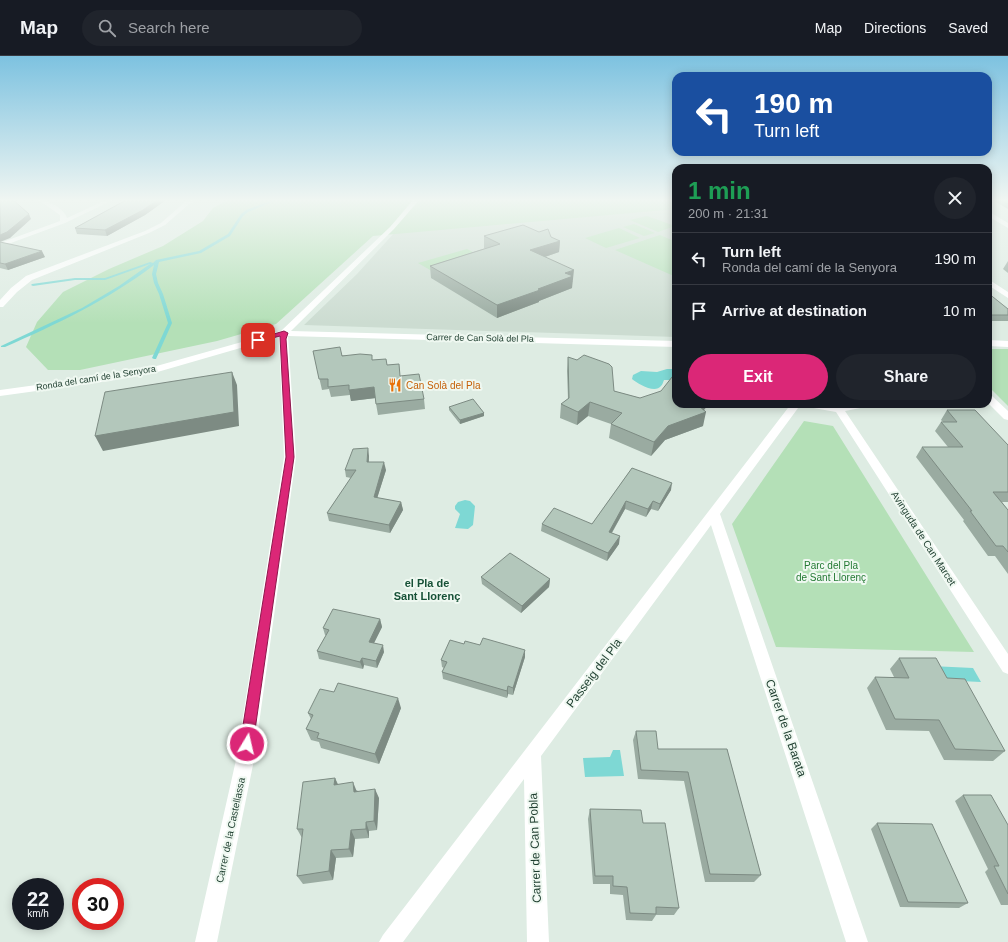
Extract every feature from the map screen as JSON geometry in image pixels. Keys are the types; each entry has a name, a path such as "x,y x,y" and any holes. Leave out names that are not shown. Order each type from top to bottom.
{"street":[{"path":"0,245 13,240"},
{"path":"0,305 14,290 30,278 126,240"},
{"path":"284,333 379,240"},
{"path":"992,284 1008,296"},
{"name":"Carrer de Can Solà del Pla","path":"284,333 672,344"},
{"name":"Ronda del camí de la Senyora","path":"0,393 109,378 154,370 284,333"},
{"name":"Carrer de la Castellassa","path":"206,942 245,760 290,457 283,339 284,333"},
{"path":"992,343 1008,344"},
{"path":"992,401 1008,417"},
{"name":"Passeig del Pla","path":"390,942 793,408"},
{"path":"828,408 853,408"},
{"name":"Avinguda de Can Marcet","path":"839,409 1008,667"},
{"name":"Carrer de la Barata","path":"714,514 857,942"},
{"name":"Carrer de Can Pobla","path":"532,754 538,942"}],"shaded area":[{"path":"388,240 672,240 672,337 304,325 357,274"}],"green space":[{"path":"172,240 368,240 276,324 217,341 80,370 48,370 26,347 37,322 63,292 109,269 163,246"},
{"path":"590,240 632,240 606,248"},
{"path":"644,240 672,240 672,275 615,250"},
{"path":"467,249 485,258 437,274 418,263"},
{"path":"992,349 1008,349 1008,406 992,390"},
{"name":"Parc del Pla de Sant Llorenç","path":"804,421 833,426 974,652 776,647 732,524"}],"water":[{"path":"672,369 672,380 664,380 662,385 658,388 651,389 632,379 633,375 641,371 657,372"},
{"path":"465,500 470,501 475,506 473,525 468,529 455,528 460,514 455,509 455,506 458,502"},
{"path":"931,666 973,668 981,682 939,680"},
{"path":"613,750 620,750 624,776 585,777 583,758 610,757"}],"building":[{"path":"493,240 559,240 560,241 530,250 574,270 565,273 573,276 538,289 540,290 497,305 430,266 500,244"},
{"path":"0,242 42,251 5,264 0,263"},
{"path":"992,296 1008,309 1008,315 992,315"},
{"path":"340,347 342,356 360,354 372,355 372,360 386,359 387,365 399,364 400,376 419,374 424,399 376,404 374,387 349,390 349,385 328,387 328,379 319,379 313,351"},
{"path":"584,355 609,364 612,367 614,391 640,398 661,391 672,377 672,408 701,408 706,412 668,426 654,442 611,424 622,413 590,402 578,412 561,404 569,398 568,357 577,360"},
{"path":"232,372 234,412 95,436 105,392"},
{"path":"473,399 484,413 460,420 449,407"},
{"path":"947,410 975,410 1008,445 1008,492 993,492 1008,510 1008,552 1003,546 996,546 970,511 972,511 922,447 963,447 941,422 957,422"},
{"path":"368,448 367,462 384,462 374,497 401,502 389,525 327,513 356,470 345,470 353,449"},
{"path":"632,468 672,483 660,504 653,501 648,509 626,501 609,532 620,536 608,553 542,524 554,508 592,524"},
{"path":"510,553 550,579 522,606 481,577"},
{"path":"333,609 380,619 369,642 383,645 376,661 362,658 360,662 317,651 329,630 323,628"},
{"path":"483,638 525,650 513,688 508,686 507,691 442,672 447,662 441,660 450,640 464,644 465,641 480,645"},
{"path":"899,658 936,658 947,678 965,679 1005,751 955,749 939,720 895,719 875,677 909,678"},
{"path":"338,683 398,698 375,754 317,738 319,733 306,729 313,715 308,713 320,689 334,692"},
{"path":"636,731 656,731 658,749 727,749 761,875 710,874 688,772 641,770"},
{"path":"335,778 334,785 353,782 354,792 375,789 374,821 366,822 366,829 351,830 349,849 331,850 329,871 297,876 303,829 297,829 303,782"},
{"path":"963,795 991,795 1008,825 1008,894 994,866 999,866"},
{"path":"590,809 641,810 643,823 665,823 679,908 656,907 656,914 630,913 627,887 613,886 613,876 595,876"},
{"path":"877,823 932,824 968,903 908,902"}],"waterway":[{"path":"157,261 200,252 220,240"},
{"path":"3,346 64,319 102,299 139,275 157,261"},
{"path":"154,358 170,323 154,274 157,261"},
{"path":"33,285 75,279 105,279 151,263"}],"place":[{"name":"Can Solà del Pla","path":"395,385"}],"district":[{"name":"el Pla de Sant Llorenç","path":"427,589"}],"route":[{"path":"247,744 290,457 283,339 284,333 258,340"}]}
